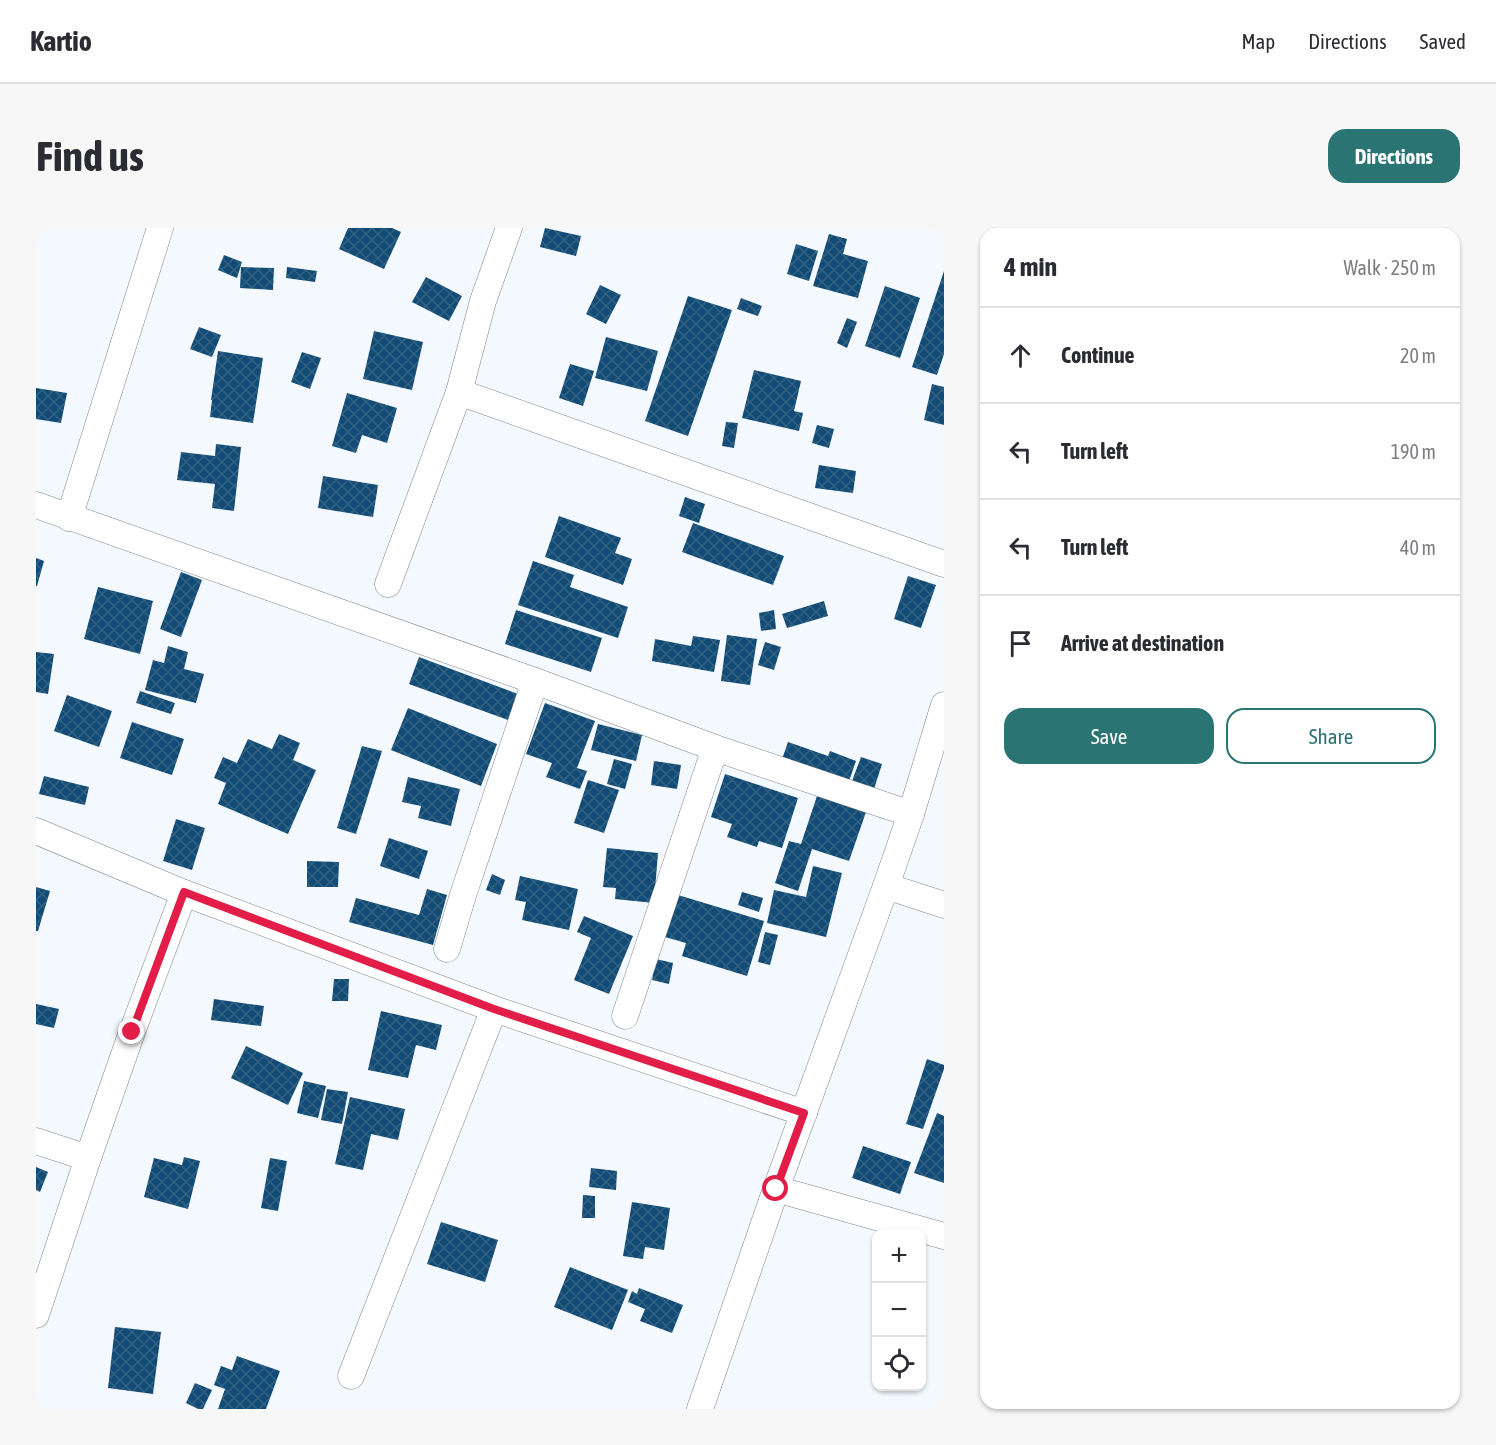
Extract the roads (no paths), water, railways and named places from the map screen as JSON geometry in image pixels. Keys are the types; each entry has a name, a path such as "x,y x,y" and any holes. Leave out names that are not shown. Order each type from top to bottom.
{"street":[{"path":"69,518 160,228"},
{"path":"388,584 459,392 483,301 509,228"},
{"path":"459,392 944,564"},
{"path":"36,507 535,681 715,748 911,814"},
{"path":"447,949 535,681"},
{"path":"700,1409 776,1189 911,814 944,705"},
{"path":"625,1016 715,748"},
{"path":"36,831 184,892 494,1009 804,1113"},
{"path":"886,886 944,905"},
{"path":"36,1315 132,1032 184,892"},
{"path":"351,1376 494,1009"},
{"path":"36,1141 88,1158"},
{"path":"776,1189 944,1236"}]}
